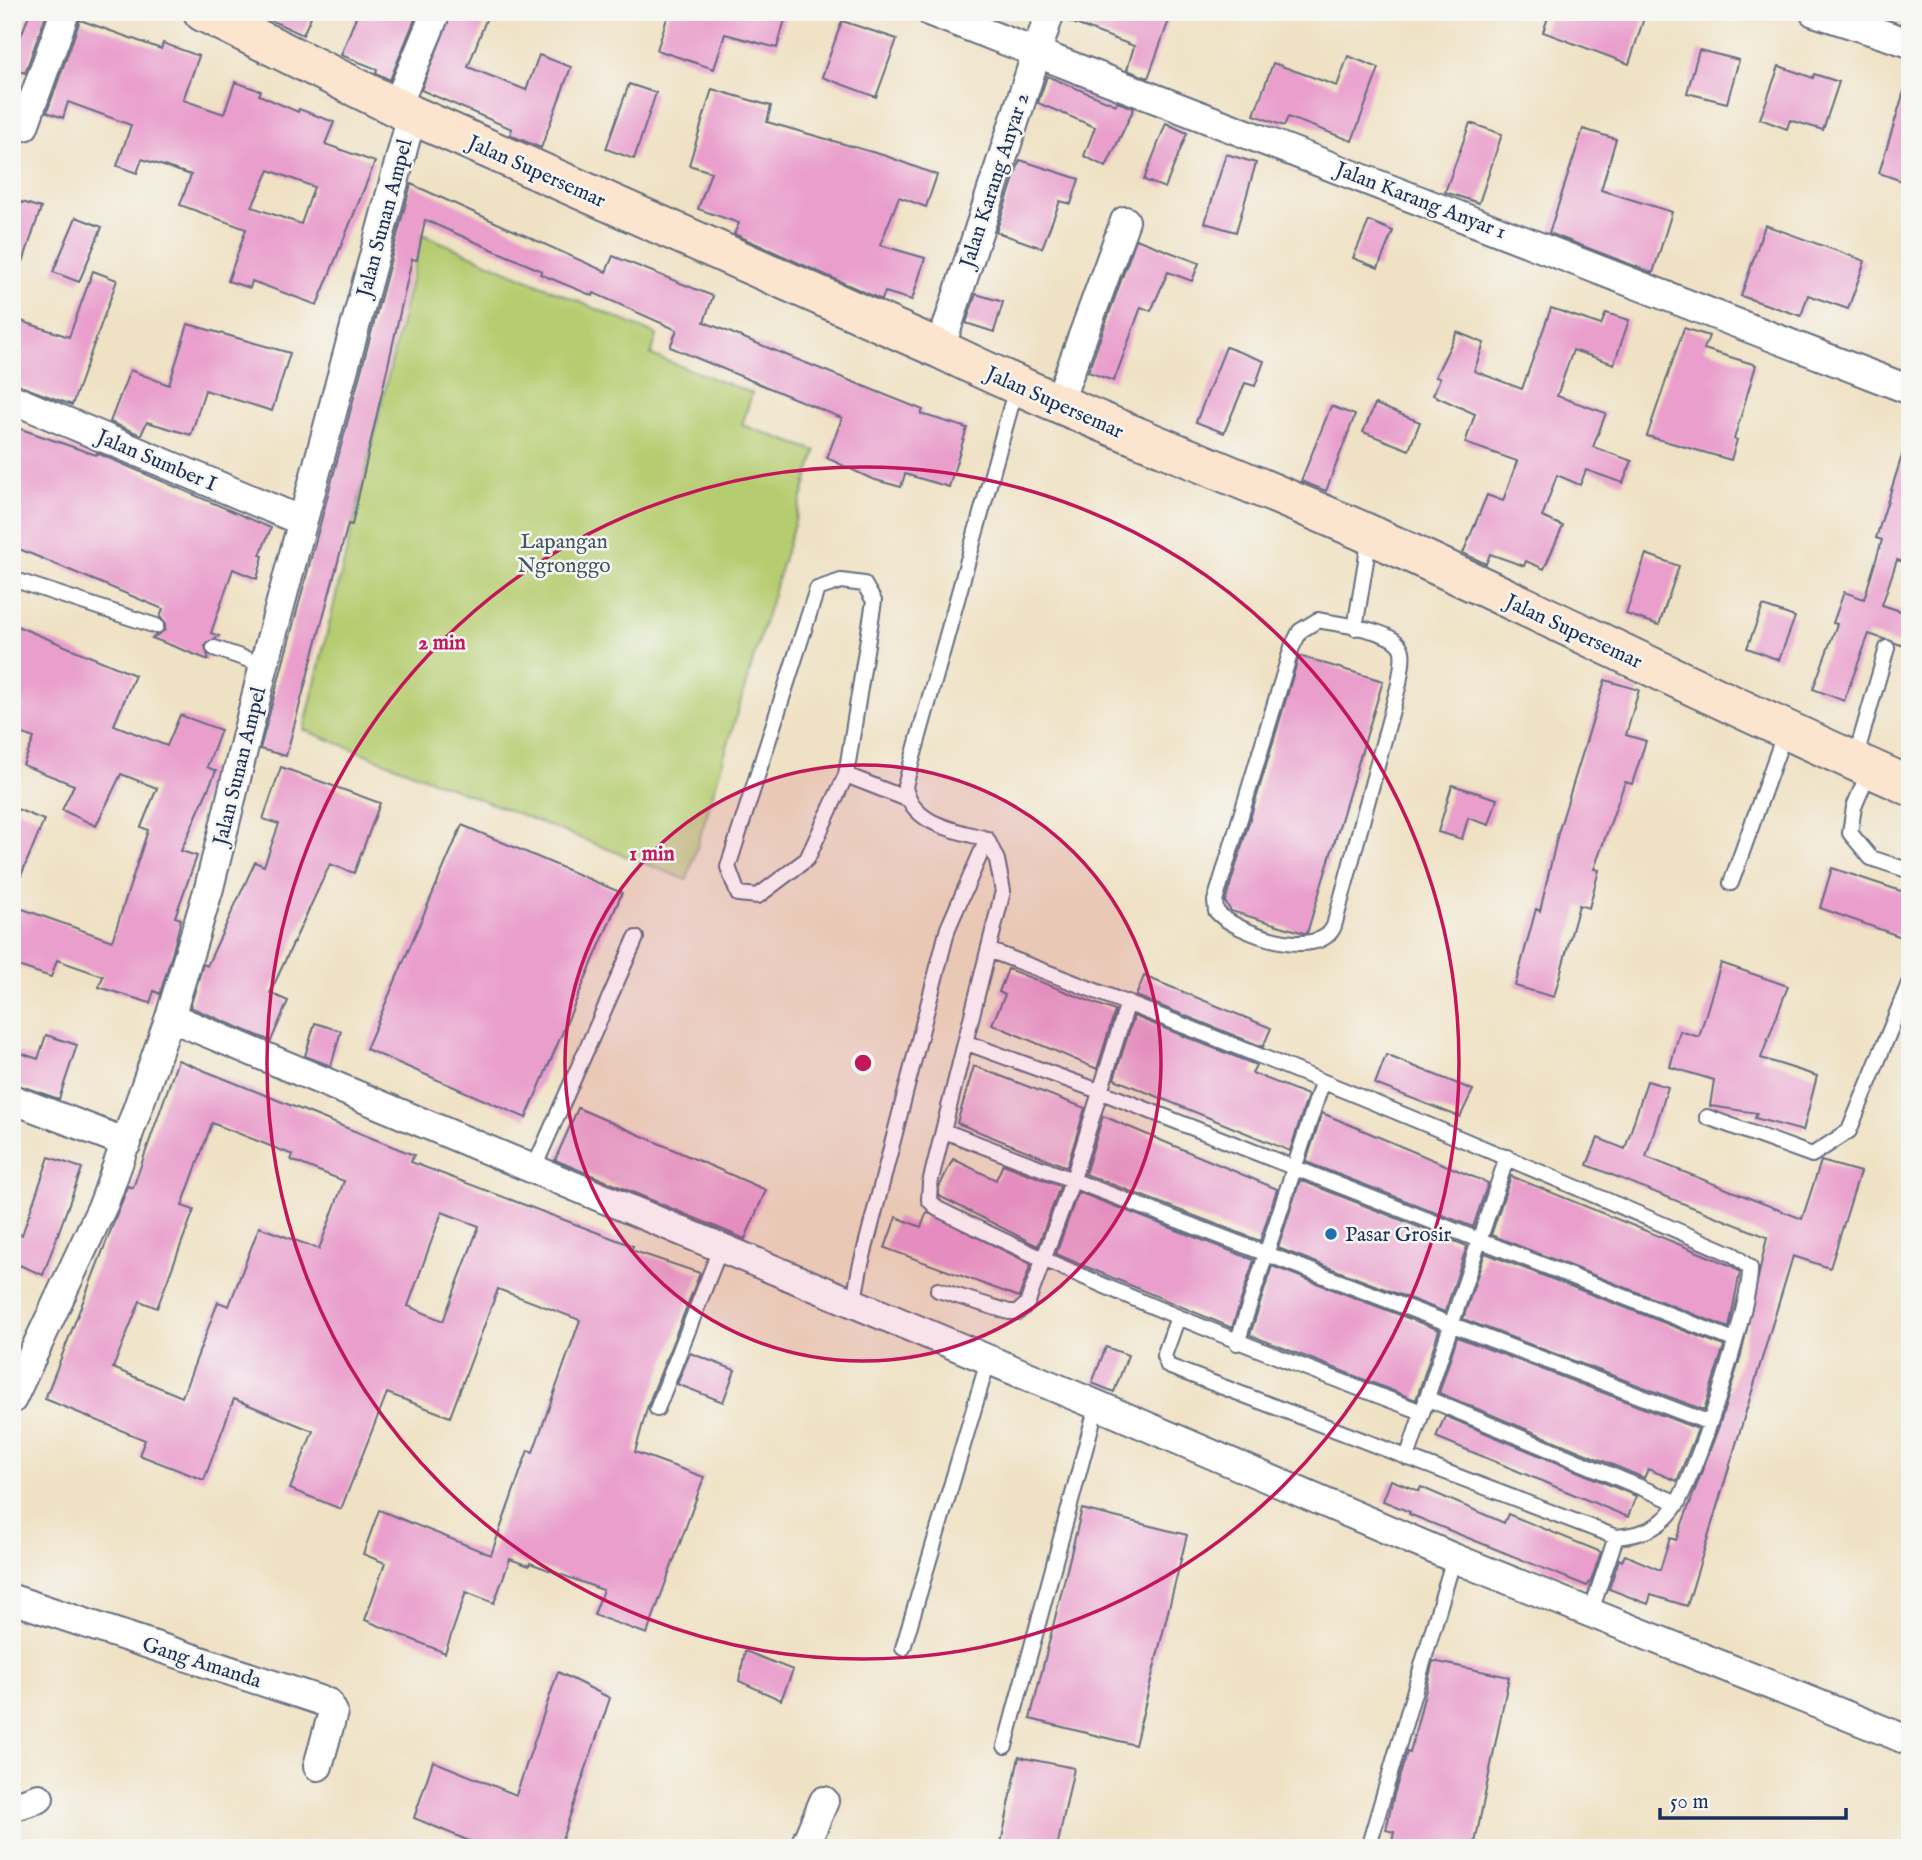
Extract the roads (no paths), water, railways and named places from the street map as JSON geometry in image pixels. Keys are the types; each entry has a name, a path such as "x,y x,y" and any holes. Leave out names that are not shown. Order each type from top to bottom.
{"main road":[{"name":"Jalan Supersemar","path":"203,12 404,111 940,349 1017,387 1370,535 1785,731 1910,786"}],"street":[{"path":"24,126 65,12"},
{"name":"Jalan Sunan Ampel","path":"12,1399 104,1203 170,1017 209,888 404,111 436,12"},
{"name":"Jalan Karang Anyar 1","path":"931,12 1910,390"},
{"name":"Jalan Karang Anyar 2","path":"940,349 1049,12"},
{"path":"1814,12 1910,43"},
{"path":"1058,404 1125,221"},
{"name":"Jalan Sumber I","path":"12,399 302,521"},
{"path":"170,1017 1097,1405 1454,1558 1910,1741"},
{"path":"12,1099 127,1143"},
{"name":"Gang Amanda","path":"12,1599 328,1703 333,1712 318,1766"},
{"path":"12,1807 38,1798"},
{"path":"804,1848 824,1801"}],"lane":[{"path":"906,799 905,786 1017,387"},
{"path":"1355,628 1370,535"},
{"path":"12,579 156,626"},
{"path":"841,581 864,584 874,601 846,775 807,859 758,896 738,894 728,867 817,589 841,581"},
{"path":"1318,620 1355,628 1389,635 1398,643 1403,653 1399,684 1331,933 1327,939 1311,943 1280,942 1220,916 1216,911 1217,892 1292,647 1300,631 1318,620"},
{"path":"214,648 264,665"},
{"path":"1886,648 1850,833 1871,858 1910,871"},
{"path":"1731,883 1785,731"},
{"path":"846,775 906,799 915,811 929,822 987,839 997,860 1003,891 991,951 944,1131 929,1200 938,1209 1042,1261 1237,1343 1424,1405 1678,1503"},
{"path":"853,1305 860,1268 948,928 987,839"},
{"path":"533,1170 636,938"},
{"path":"991,951 1128,1002 1507,1157 1744,1260 1750,1274 1710,1423 1678,1503 1663,1521 1648,1531 1616,1537 1168,1366 1164,1356 1178,1317"},
{"path":"1707,1117 1812,1155 1849,1131 1910,981"},
{"path":"938,1290 992,1309 1018,1312 1027,1304 1073,1179 1128,1002"},
{"path":"967,1043 1100,1091 1734,1340"},
{"path":"1237,1343 1322,1083"},
{"path":"944,1131 1710,1423"},
{"path":"1407,1458 1507,1157"},
{"path":"657,1409 720,1249"},
{"path":"903,1648 988,1360"},
{"path":"1006,1746 1097,1405"},
{"path":"1591,1611 1616,1537"},
{"path":"1368,1848 1454,1558"}],"place":[{"name":"Pasar Grosir","path":"1331,1234"}],"park label":[{"name":"Lapangan Ngronggo","path":"564,553"}]}
